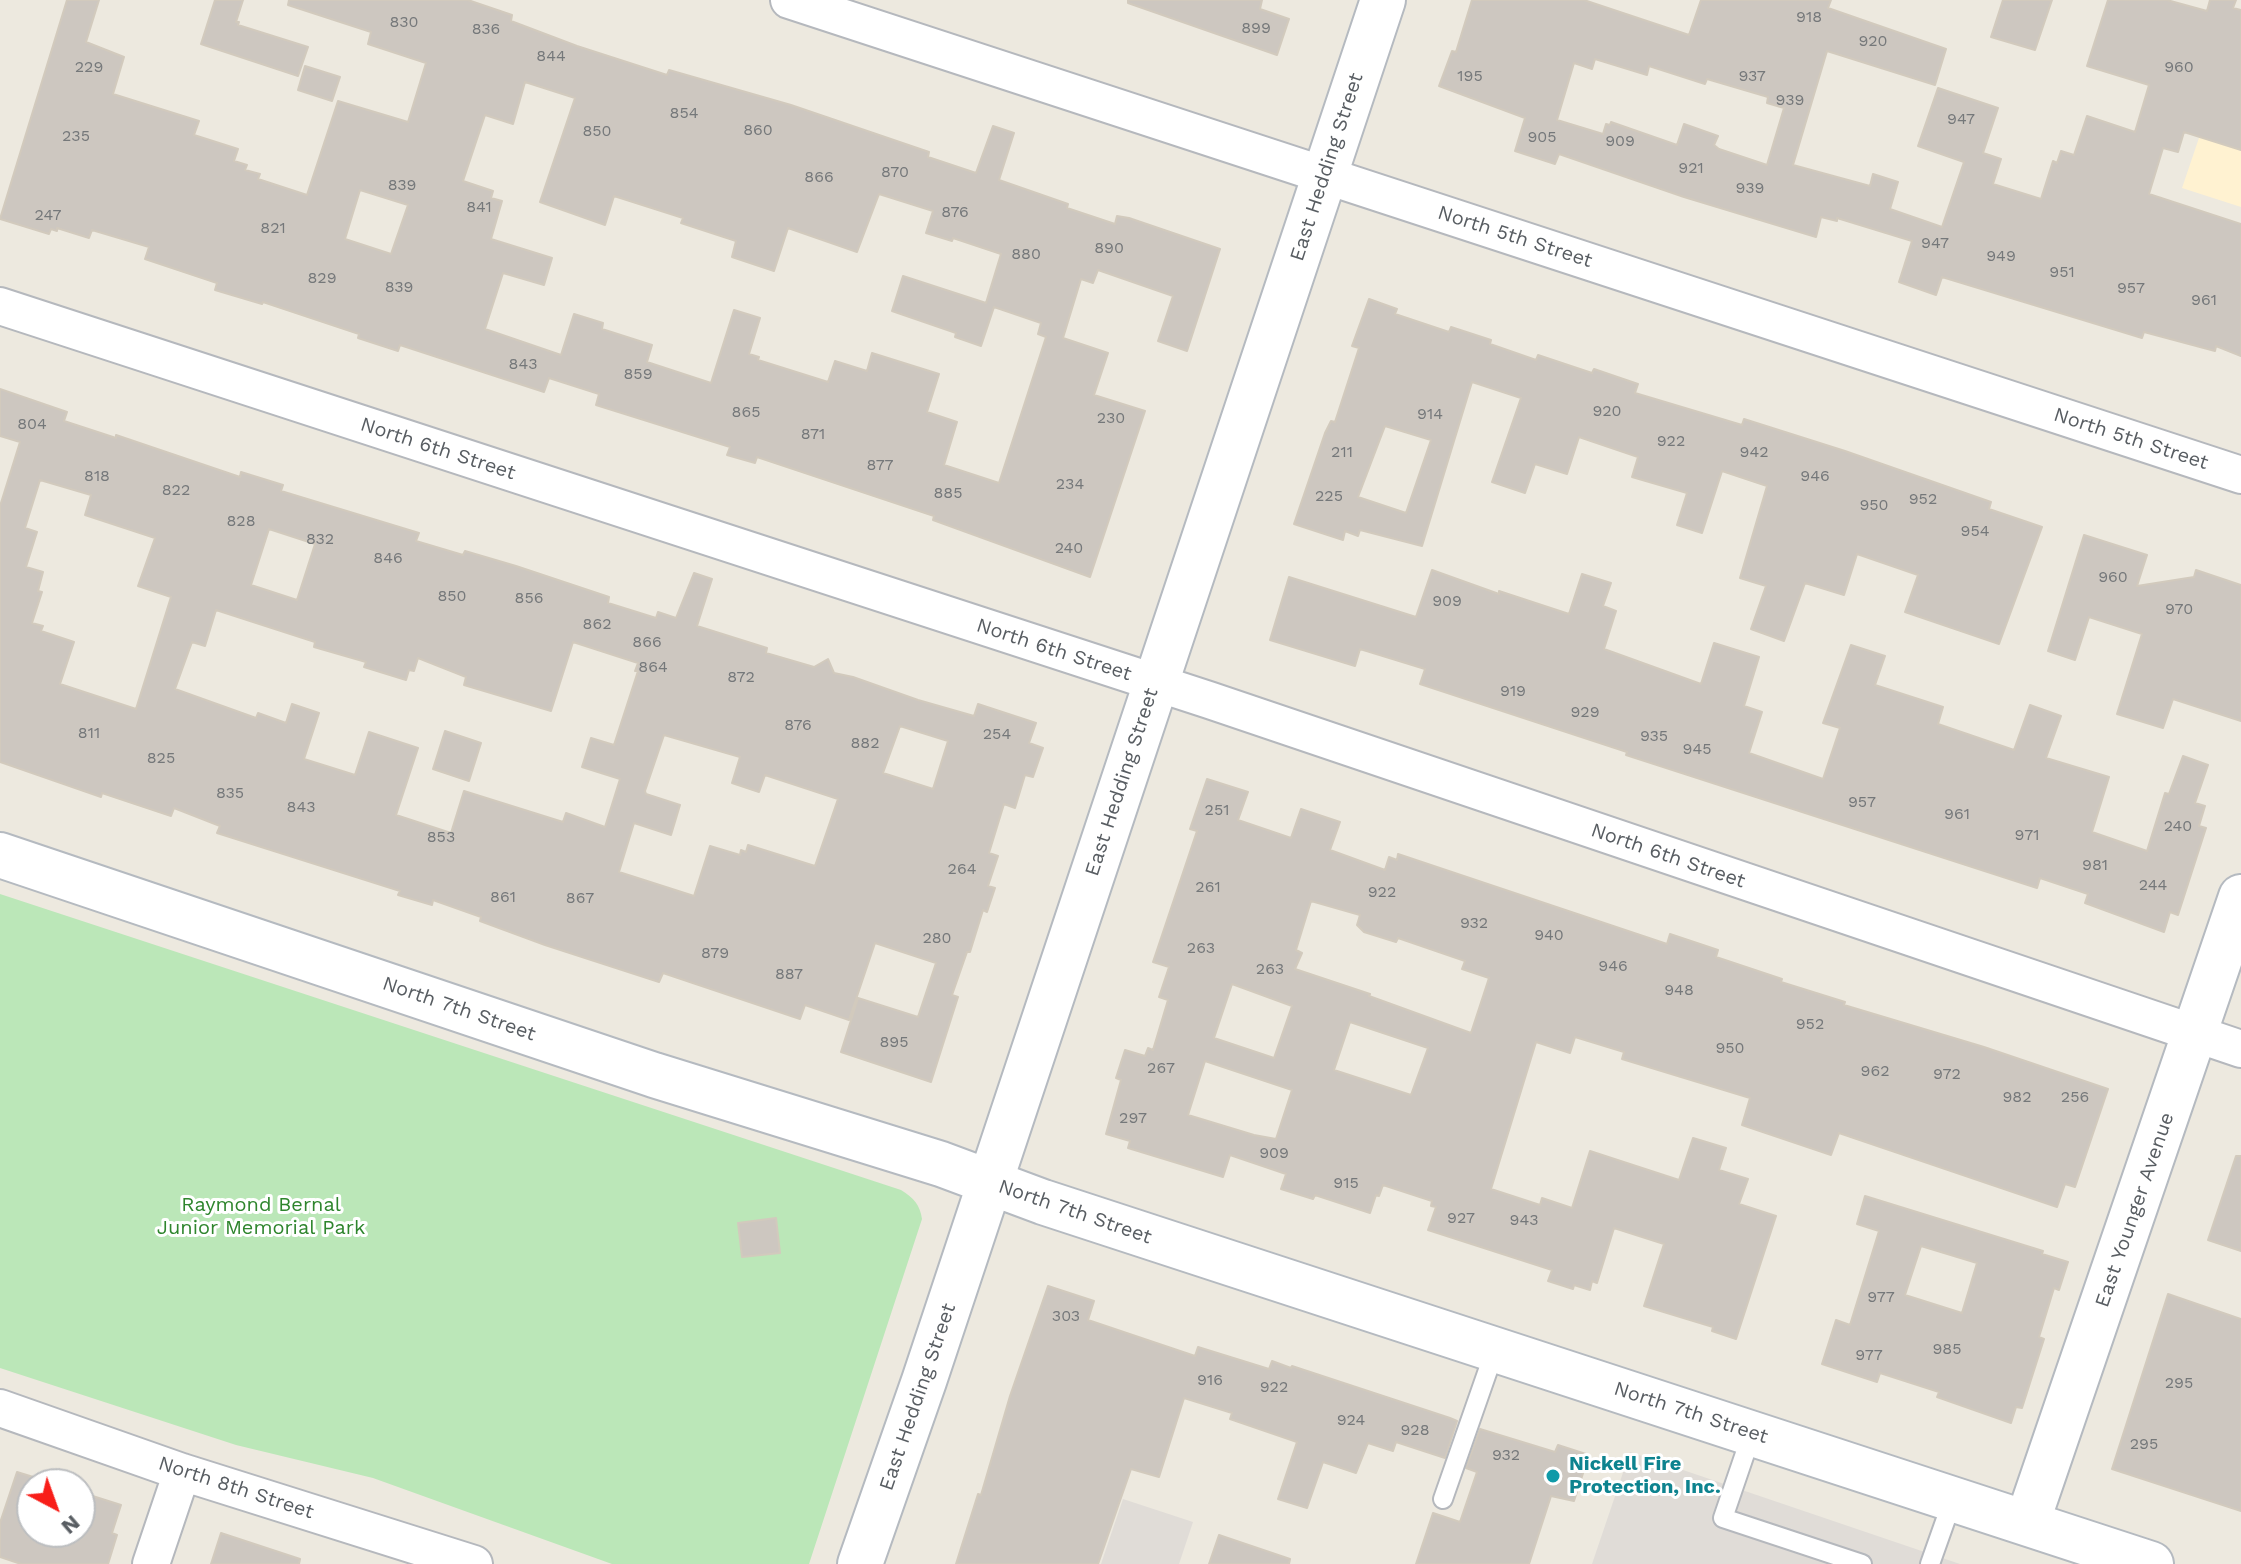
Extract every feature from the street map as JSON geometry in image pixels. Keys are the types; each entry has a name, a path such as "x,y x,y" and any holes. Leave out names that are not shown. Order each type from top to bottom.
{"street":[{"name":"North 5th Street","path":"789,0 2241,475"},
{"name":"East Hedding Street","path":"860,1564 924,1381 1383,0"},
{"name":"North 6th Street","path":"0,306 1155,683 2241,1049"},
{"name":"North 7th Street","path":"0,855 654,1075 941,1164 989,1183 2151,1564"},
{"name":"East Younger Avenue","path":"2027,1523 2241,897"},
{"name":"North 8th Street","path":"0,1408 182,1472 474,1564"},
{"path":"151,1564 182,1472"}],"lane":[{"path":"1443,1499 1495,1350"},
{"path":"1752,1433 1723,1518 1862,1564"},
{"path":"1930,1564 1953,1499"}],"shaded area":[{"path":"2241,14 2241,207 2182,188"},
{"path":"1630,1452 1960,1564 1592,1564"},
{"path":"1123,1499 1193,1522 1179,1564 1101,1564"}],"green space":[{"name":"Raymond Bernal Junior Memorial Park","path":"0,894 901,1190 909,1196 918,1206 922,1219 809,1564 612,1564 373,1478 236,1445 0,1368"}],"building":[{"path":"67,0 99,0 86,42 124,57 113,94 199,121 194,135 238,149 234,161 247,165 245,170 260,174 258,179 307,195 338,101 408,122 426,63 368,44 371,32 288,5 289,0 468,0 512,15 511,21 577,46 667,75 669,70 791,105 929,152 928,157 976,173 993,126 1014,133 999,180 1115,224 1117,216 1129,218 1220,249 1187,351 1158,341 1173,296 1098,270 1093,283 1081,279 1063,338 1108,353 1094,395 1145,411 1090,577 933,520 934,516 757,457 755,463 727,455 730,447 596,405 599,394 549,378 544,392 400,345 398,351 358,338 359,334 263,302 215,290 217,283 145,259 149,247 92,230 89,238 57,228 57,231 51,229 49,234 0,219","holes":["525,82 575,98 540,202 605,225 614,196 683,218 681,223 736,241 732,257 774,271 788,228 857,252 879,194 933,211 926,233 952,241 953,238 1001,254 986,303 903,276 892,311 956,333 955,337 981,346 994,307 1041,323 1038,334 1046,337 999,483 944,465 957,422 927,412 939,374 872,353 867,371 835,361 828,382 758,360 759,357 749,354 760,318 734,310 711,383 647,362 652,345 602,329 603,323 574,314 561,355 485,329 503,273 544,285 552,258 491,239 502,201 491,198 493,191 463,181 485,115 513,124","360,190 408,205 391,254 345,239"]},
{"path":"215,0 243,0 236,22 239,22 238,25 308,47 298,76 201,44"},
{"path":"1128,0 1262,0 1260,9 1289,19 1277,55 1128,3"},
{"path":"1472,0 1584,0 1689,35 1701,0 1831,0 1828,8 1946,49 1935,85 1827,51 1793,165 1870,186 1873,174 1898,182 1890,209 1942,227 1964,162 1918,146 1938,88 1998,108 1983,153 2001,159 1993,184 2041,199 2053,161 2057,163 2061,151 2074,155 2087,116 2135,132 2149,85 2087,66 2108,0 2167,0 2207,11 2210,0 2236,0 2233,8 2241,10 2241,150 2184,132 2178,152 2163,148 2149,194 2241,224 2241,356 2216,346 2215,351 2144,332 2142,338 1942,277 1936,295 1899,282 1912,241 1837,218 1837,221 1821,217 1816,237 1684,197 1559,154 1555,164 1515,151 1525,118 1439,86 1452,51 1456,52","holes":["1595,59 1647,75 1649,66 1705,84 1707,79 1768,97 1767,103 1784,108 1767,165 1719,149 1714,145 1718,136 1684,124 1677,145 1611,122 1610,125 1606,124 1603,134 1557,120 1574,63 1592,69"]},
{"path":"2003,0 2052,0 2035,50 1991,37"},
{"path":"305,66 340,77 332,101 298,90"},
{"path":"1369,299 1397,309 1395,314 1449,332 1451,327 1491,340 1490,344 1536,360 1538,355 1638,384 1635,393 1742,425 1744,419 1845,451 1991,502 1989,509 2042,527 1999,644 1905,612 1918,575 1857,554 1844,595 1805,583 1784,641 1751,629 1766,586 1740,578 1767,486 1722,471 1702,533 1677,525 1687,493 1632,477 1638,457 1579,437 1567,474 1535,464 1525,493 1492,482 1521,398 1472,382 1422,546 1360,530 1358,536 1345,531 1343,540 1294,524 1325,433 1331,421 1335,422 1359,348 1352,346","holes":["1385,426 1431,440 1406,513 1358,497"]},
{"path":"0,389 67,412 64,421 116,438 116,435 240,477 241,472 283,485 281,491 419,533 416,541 516,566 609,597 608,603 656,618 658,612 676,618 694,573 712,579 697,626 767,648 766,653 814,667 828,659 834,673 918,700 974,716 978,704 1036,723 1029,743 1043,748 1033,777 1025,775 1015,808 1004,804 989,853 998,856 988,886 995,888 987,912 983,910 952,995 958,997 931,1082 841,1052 858,998 918,1017 936,963 875,943 849,1020 805,1005 800,1019 663,973 659,982 545,945 433,900 432,905 398,895 400,891 217,833 220,826 174,808 171,816 102,793 101,797 0,762 0,506 20,442 0,436","holes":["40,480 91,495 85,515 155,538 138,586 171,597 136,709 60,684 74,642 41,631 43,626 32,623 42,592 38,591 43,572 26,567 37,532 25,528","269,529 315,544 297,600 251,585","216,610 315,642 314,647 366,662 364,667 406,680 409,670 414,671 418,658 466,677 464,685 551,711 573,642 638,663 614,745 591,738 582,767 620,779 605,827 566,813 563,822 464,791 451,833 396,815 418,748 369,732 355,775 304,759 319,713 292,704 286,723 258,713 256,718 175,689 192,642 205,646","900,726 948,741 933,789 883,773","664,735 740,757 732,783 759,792 765,775 838,799 815,866 748,845 746,852 741,850 740,855 710,846 694,896 619,872 634,823 671,835 680,805 646,794"]},
{"path":"2084,535 2147,555 2137,586 2194,577 2196,570 2241,585 2241,721 2173,699 2163,728 2117,714 2142,634 2089,617 2075,660 2048,651"},
{"path":"1432,570 1569,614 1582,574 1611,583 1603,606 1616,611 1604,649 1701,684 1714,643 1759,657 1744,706 1762,712 1749,753 1823,779 1840,728 1823,723 1851,645 1885,656 1875,685 1943,707 1938,724 2014,750 2030,705 2061,716 2046,758 2109,777 2092,832 2147,851 2165,793 2169,794 2183,756 2208,765 2195,803 2205,806 2199,826 2206,828 2178,915 2170,912 2164,932 2085,903 2088,894 2040,878 2037,888 1626,755 1627,752 1420,684 1425,669 1360,649 1355,666 1270,640 1289,577 1416,617"},
{"path":"445,731 481,743 469,781 433,769"},
{"path":"1207,779 1248,792 1238,820 1291,838 1301,809 1340,822 1330,850 1385,870 1389,857 1397,860 1398,854 1667,944 1670,934 1718,950 1716,957 1845,1002 1844,1005 1984,1047 2108,1089 2075,1187 2065,1184 2057,1207 1839,1133 1831,1155 1742,1125 1750,1098 1622,1059 1624,1052 1575,1037 1570,1053 1536,1042 1491,1189 1540,1205 1542,1198 1572,1208 1590,1151 1679,1180 1693,1138 1726,1148 1719,1170 1748,1179 1739,1204 1776,1216 1736,1339 1712,1331 1713,1327 1644,1306 1664,1244 1614,1228 1597,1283 1592,1281 1590,1290 1574,1285 1573,1289 1548,1281 1552,1270 1428,1230 1436,1207 1431,1206 1432,1201 1383,1185 1370,1213 1315,1195 1313,1199 1281,1189 1286,1174 1230,1155 1223,1177 1128,1148 1130,1141 1106,1134 1121,1080 1116,1078 1125,1050 1145,1056 1148,1048 1153,1050 1168,1000 1159,997 1169,967 1153,962 1197,831 1190,829","holes":["1311,901 1360,915 1357,925 1364,932 1396,942 1398,938 1465,961 1462,969 1489,978 1471,1033 1295,969 1302,953 1296,950","1232,984 1292,1006 1274,1058 1214,1038","1350,1022 1428,1048 1411,1095 1334,1070","1205,1061 1292,1090 1276,1139 1188,1115"]},
{"path":"2236,1156 2241,1156 2241,1251 2208,1240"},
{"path":"1865,1196 2043,1251 2042,1254 2068,1262 2059,1290 2054,1288 2039,1337 2044,1339 2022,1408 2016,1407 2011,1423 1937,1397 1939,1392 1880,1373 1877,1382 1822,1364 1836,1320 1850,1325 1879,1231 1857,1224","holes":["1921,1246 1977,1263 1962,1313 1905,1295"]},
{"path":"776,1218 780,1253 742,1257 738,1223"},
{"path":"1048,1286 1094,1301 1088,1320 1195,1356 1198,1347 1269,1369 1272,1361 1457,1421 1445,1458 1396,1442 1393,1451 1368,1443 1356,1473 1323,1462 1307,1508 1278,1499 1297,1442 1230,1419 1232,1413 1184,1398 1159,1477 1131,1469 1098,1564 956,1564"},
{"path":"2168,1294 2241,1319 2241,1511 2112,1469"},
{"path":"1480,1429 1555,1452 1558,1445 1589,1455 1574,1501 1551,1496 1529,1564 1416,1564 1433,1513 1460,1522 1477,1472 1466,1468"},
{"path":"16,1475 16,1548 96,1548 96,1497 121,1505 112,1533 117,1535 108,1564 21,1564 0,1557 0,1523"},
{"path":"221,1533 300,1559 299,1564 211,1564"},
{"path":"1219,1535 1290,1559 1289,1564 1209,1564"}],"place":[{"name":"Nickell Fire Protection, Inc.","path":"1553,1476"}]}
